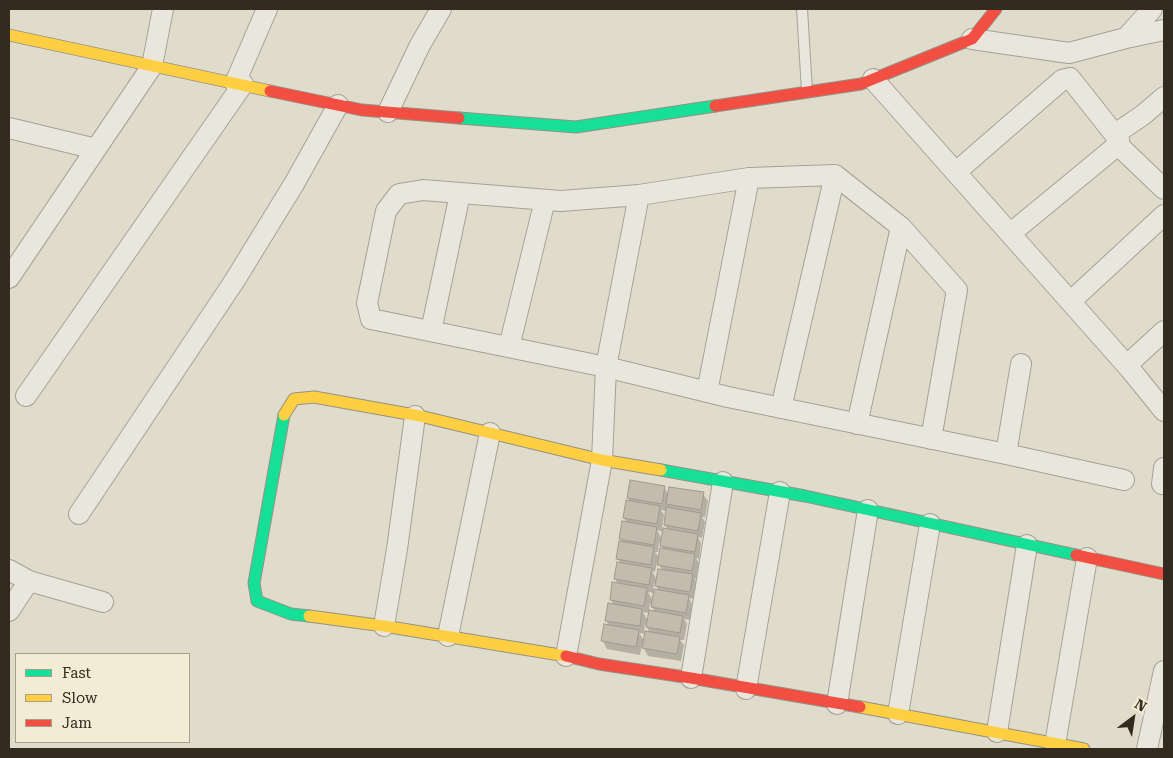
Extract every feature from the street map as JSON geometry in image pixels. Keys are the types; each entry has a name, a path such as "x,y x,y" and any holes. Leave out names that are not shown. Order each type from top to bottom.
{"street":[{"path":"9,278 152,66 163,9"},
{"path":"26,396 239,84 267,9"},
{"path":"388,112 420,45 441,9"},
{"path":"9,35 362,110 576,127 861,84 972,39 996,9"},
{"path":"1126,38 1152,9"},
{"path":"972,39 1069,53 1164,30"},
{"path":"956,172 1062,80 1070,78 1116,139 1164,189"},
{"path":"873,79 1011,233 1164,411"},
{"path":"1011,233 1113,149 1116,139 1164,97"},
{"path":"79,514 235,280 294,184 338,105"},
{"path":"9,128 96,149"},
{"path":"780,408 835,175"},
{"path":"931,439 957,290 901,227 835,175 749,178 639,195 561,201 422,190 399,194 386,211 367,304 371,319 606,367 780,408 1124,480"},
{"path":"707,392 749,178"},
{"path":"431,331 460,194"},
{"path":"566,656 602,460 606,367 639,195"},
{"path":"509,347 544,200"},
{"path":"1071,302 1164,215"},
{"path":"856,424 901,227"},
{"path":"1127,366 1164,331"},
{"path":"1006,454 1021,364"},
{"path":"1084,749 898,714 598,664 566,656 384,626 291,614 257,601 254,583 284,417 294,399 314,397 415,416 602,460 780,492 1164,574"},
{"path":"384,626 397,549 415,416"},
{"path":"448,636 490,433"},
{"path":"1164,468 1162,484 1164,484"},
{"path":"691,678 723,482"},
{"path":"746,688 780,492"},
{"path":"837,704 868,510"},
{"path":"898,714 930,524"},
{"path":"997,732 1027,545"},
{"path":"1055,744 1087,558"},
{"path":"9,570 29,581 103,602"},
{"path":"9,611 29,581"},
{"path":"1147,749 1164,671"}],"lane":[{"path":"802,9 807,92"}],"building":[{"path":"630,480 665,486 662,504 627,498"},
{"path":"669,487 704,492 701,510 666,504"},
{"path":"626,500 660,506 657,524 623,518"},
{"path":"666,507 701,513 698,531 664,525"},
{"path":"622,521 657,527 654,545 619,539"},
{"path":"663,528 698,534 695,552 660,546"},
{"path":"619,541 654,547 651,565 616,559"},
{"path":"660,548 695,554 692,571 657,565"},
{"path":"617,562 652,568 649,585 614,579"},
{"path":"658,569 693,574 690,592 655,586"},
{"path":"612,582 647,588 644,606 610,600"},
{"path":"654,589 689,595 686,613 651,607"},
{"path":"608,603 642,609 640,626 605,621"},
{"path":"649,610 683,616 680,633 646,627"},
{"path":"604,624 639,630 636,647 601,641"},
{"path":"645,631 680,637 677,654 642,648"}],"traffic: fast":[{"path":"459,118 576,127 715,106"},
{"path":"284,415 254,583 257,601 291,614 309,616"},
{"path":"661,470 805,496 1076,555"}],"traffic: slow":[{"path":"9,35 270,91"},
{"path":"284,415 294,399 314,397 420,416 602,460 661,470"},
{"path":"309,616 384,626 566,656"},
{"path":"860,707 1084,749"}],"traffic: jam":[{"path":"715,106 861,84 972,39 996,9"},
{"path":"270,91 362,110 459,118"},
{"path":"1076,555 1164,574"},
{"path":"566,656 599,664 860,707"}]}
